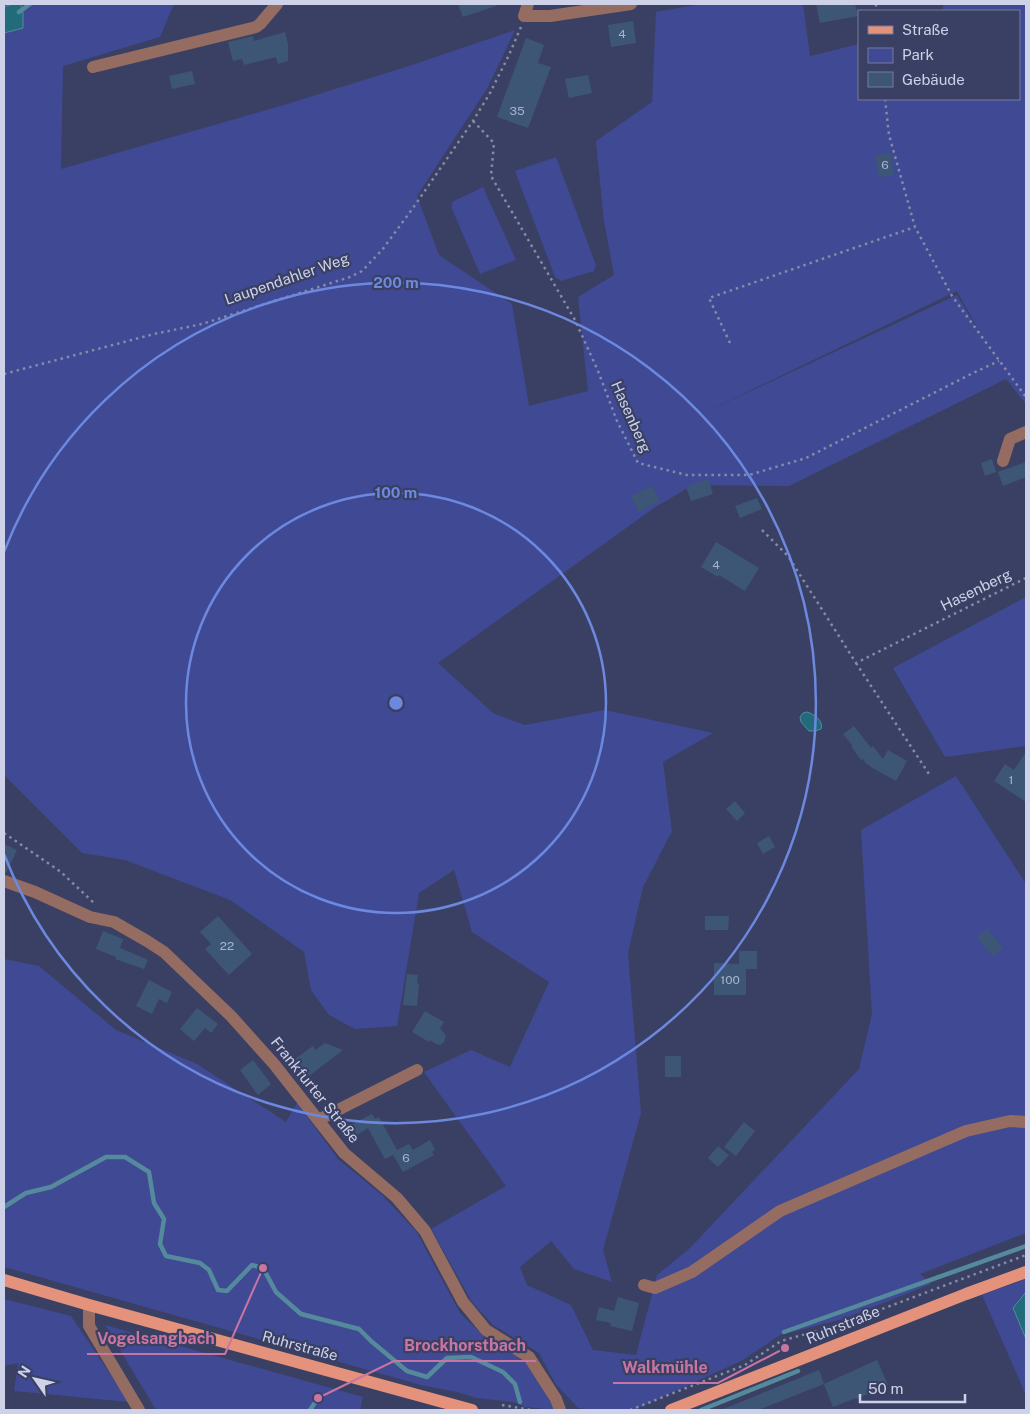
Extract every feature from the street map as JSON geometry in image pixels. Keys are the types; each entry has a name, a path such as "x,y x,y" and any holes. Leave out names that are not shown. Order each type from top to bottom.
{"main road":[{"name":"Ruhrstraße","path":"671,1410 1026,1272"},
{"name":"Ruhrstraße","path":"4,1280 472,1410"}],"street":[{"path":"93,67 256,27 277,4"},
{"path":"528,4 524,16 550,16 631,4"},
{"path":"1003,461 1010,439 1026,432"},
{"name":"Frankfurter Straße","path":"4,881 35,892 90,917 114,922 147,941 164,952 232,1016 274,1064 344,1153 397,1198 425,1231 463,1302 486,1330 529,1357 556,1399 560,1410"},
{"path":"318,1120 417,1070"},
{"path":"644,1285 655,1288 692,1272 780,1211 966,1131 1010,1121 1026,1122"},
{"path":"89,1305 89,1326 140,1410"}],"path":[{"name":"Laupendahler Weg","path":"4,374 154,334 215,320 350,277 362,270 382,250 473,121 509,55 524,16"},
{"path":"885,100 889,135 915,227 952,296 1026,397"},
{"name":"Hasenberg","path":"473,121 494,143 491,176 575,320 598,371 617,421 638,463 687,475 749,475 806,458 999,361"},
{"path":"730,343 709,298 915,227"},
{"path":"762,530 788,556 929,774"},
{"name":"Hasenberg","path":"856,663 1026,578"},
{"path":"4,833 61,872 114,922"},
{"path":"630,1410 745,1365 781,1341 842,1324 1026,1255"},
{"path":"502,1405 531,1410"}],"green space":[{"path":"4,4 174,4 160,37 63,66 61,169 284,105 515,30 488,87 417,196 439,255 512,304 529,406 588,391 578,297 614,275 604,221 596,141 652,102 656,12 701,4 803,4 810,56 858,44 858,100 1020,100 1020,10 943,10 943,4 1026,4 1026,404 1006,379 789,486 693,485 654,508 438,663 493,713 525,725 605,710 713,733 663,762 672,831 643,887 628,953 641,1113 603,1250 612,1282 574,1269 551,1241 520,1267 527,1285 571,1305 593,1350 636,1355 657,1275 690,1248 859,1069 872,1014 861,830 956,776 1026,884 1026,1233 920,1274 931,1284 843,1319 780,1335 743,1360 634,1410 578,1408 555,1383 539,1353 493,1325 472,1302 431,1229 506,1186 424,1072 471,1050 510,1067 549,982 472,932 454,870 419,893 397,1026 355,1029 329,1015 311,990 304,952 230,900 125,860 82,853 4,775","holes":["957,291 983,338 957,295 701,414"]},
{"path":"556,157 596,265 594,271 561,281 555,277 515,171"},
{"path":"483,187 516,260 480,274 452,209 452,202"},
{"path":"1026,597 1026,746 945,757 893,668"},
{"path":"4,959 39,966 116,1030 197,1064 286,1122 297,1103 338,1159 382,1195 416,1231 460,1313 484,1336 525,1362 556,1410 525,1407 514,1402 477,1398 421,1385 4,1267"},
{"path":"1026,1279 1026,1395 982,1295"},
{"path":"4,1299 71,1316 129,1402 14,1391 18,1363 4,1366"},
{"path":"105,1325 363,1397 360,1410 156,1410"}],"shaded area":[{"path":"20,4 23,9 23,28 4,33 4,7"},
{"path":"807,712 820,721 821,729 809,731 801,722 800,717 803,713"},
{"path":"1026,1292 1026,1339 1013,1308"}],"building":[{"path":"458,4 496,4 496,6 463,17"},
{"path":"816,4 855,4 858,16 820,23"},
{"path":"633,21 636,43 611,47 608,25"},
{"path":"285,32 288,44 288,61 278,64 276,57 244,65 242,59 233,61 228,42 253,36 254,41"},
{"path":"526,38 544,45 538,63 551,67 528,128 497,117"},
{"path":"192,71 195,84 172,89 169,76"},
{"path":"588,75 592,93 569,98 565,79"},
{"path":"891,153 894,175 879,177 875,155"},
{"path":"992,459 996,472 985,476 981,463"},
{"path":"1026,462 1026,477 1003,486 998,472"},
{"path":"708,479 713,494 691,501 686,487"},
{"path":"652,486 660,501 639,512 631,496"},
{"path":"757,498 762,509 740,518 735,506"},
{"path":"716,542 759,568 745,591 719,575 718,577 701,567"},
{"path":"854,726 871,748 873,746 883,759 888,750 907,761 896,781 867,765 863,759 861,760 843,734"},
{"path":"1026,752 1026,802 994,781 1005,764 1014,770"},
{"path":"735,801 745,813 737,821 726,809"},
{"path":"769,836 775,847 763,854 757,843"},
{"path":"4,844 17,850 6,873 4,873"},
{"path":"218,916 252,954 229,975 205,949 211,944 200,932"},
{"path":"705,916 729,916 728,930 705,930"},
{"path":"987,929 1003,948 993,957 977,937"},
{"path":"103,931 123,939 120,948 148,960 144,969 115,959 116,957 96,949"},
{"path":"739,951 757,951 757,969 746,969 746,995 714,995 714,963 739,964"},
{"path":"407,974 418,975 417,1006 403,1005"},
{"path":"149,980 172,992 167,1003 159,999 152,1014 136,1006"},
{"path":"197,1008 218,1024 211,1033 205,1028 194,1041 180,1029"},
{"path":"425,1011 444,1022 440,1028 446,1036 444,1042 440,1045 430,1040 429,1042 412,1032"},
{"path":"325,1043 343,1050 305,1079 292,1061 313,1046 315,1050"},
{"path":"665,1056 681,1056 681,1077 665,1077"},
{"path":"253,1060 271,1084 258,1095 240,1070"},
{"path":"372,1114 375,1119 379,1117 397,1150 409,1144 413,1150 430,1140 435,1150 432,1152 434,1155 403,1172 393,1155 385,1159 368,1128 357,1135 351,1125"},
{"path":"744,1122 755,1131 736,1156 724,1147"},
{"path":"718,1146 729,1155 718,1167 708,1158"},
{"path":"618,1297 639,1303 632,1331 610,1326 611,1323 596,1320 599,1307 614,1311"},
{"path":"877,1360 888,1385 833,1407 824,1384"},
{"path":"819,1370 824,1384 758,1410 721,1410"}],"waterway":[{"path":"19,12 30,4"},
{"path":"4,1207 26,1193 51,1187 106,1157 125,1157 149,1172 154,1203 164,1219 160,1244 166,1256 200,1263 209,1270 218,1290 227,1291 252,1265 263,1268 276,1292 301,1314 359,1329 407,1371 427,1377 447,1358 471,1357 503,1372 515,1384 520,1402"},
{"path":"784,1332 1026,1246"},
{"path":"701,1410 798,1371"},
{"path":"310,1410 318,1398"}],"place":[{"name":"Vogelsangbach","path":"263,1268"},
{"name":"Walkmühle","path":"785,1348"},
{"name":"Brockhorstbach","path":"318,1398"}]}
